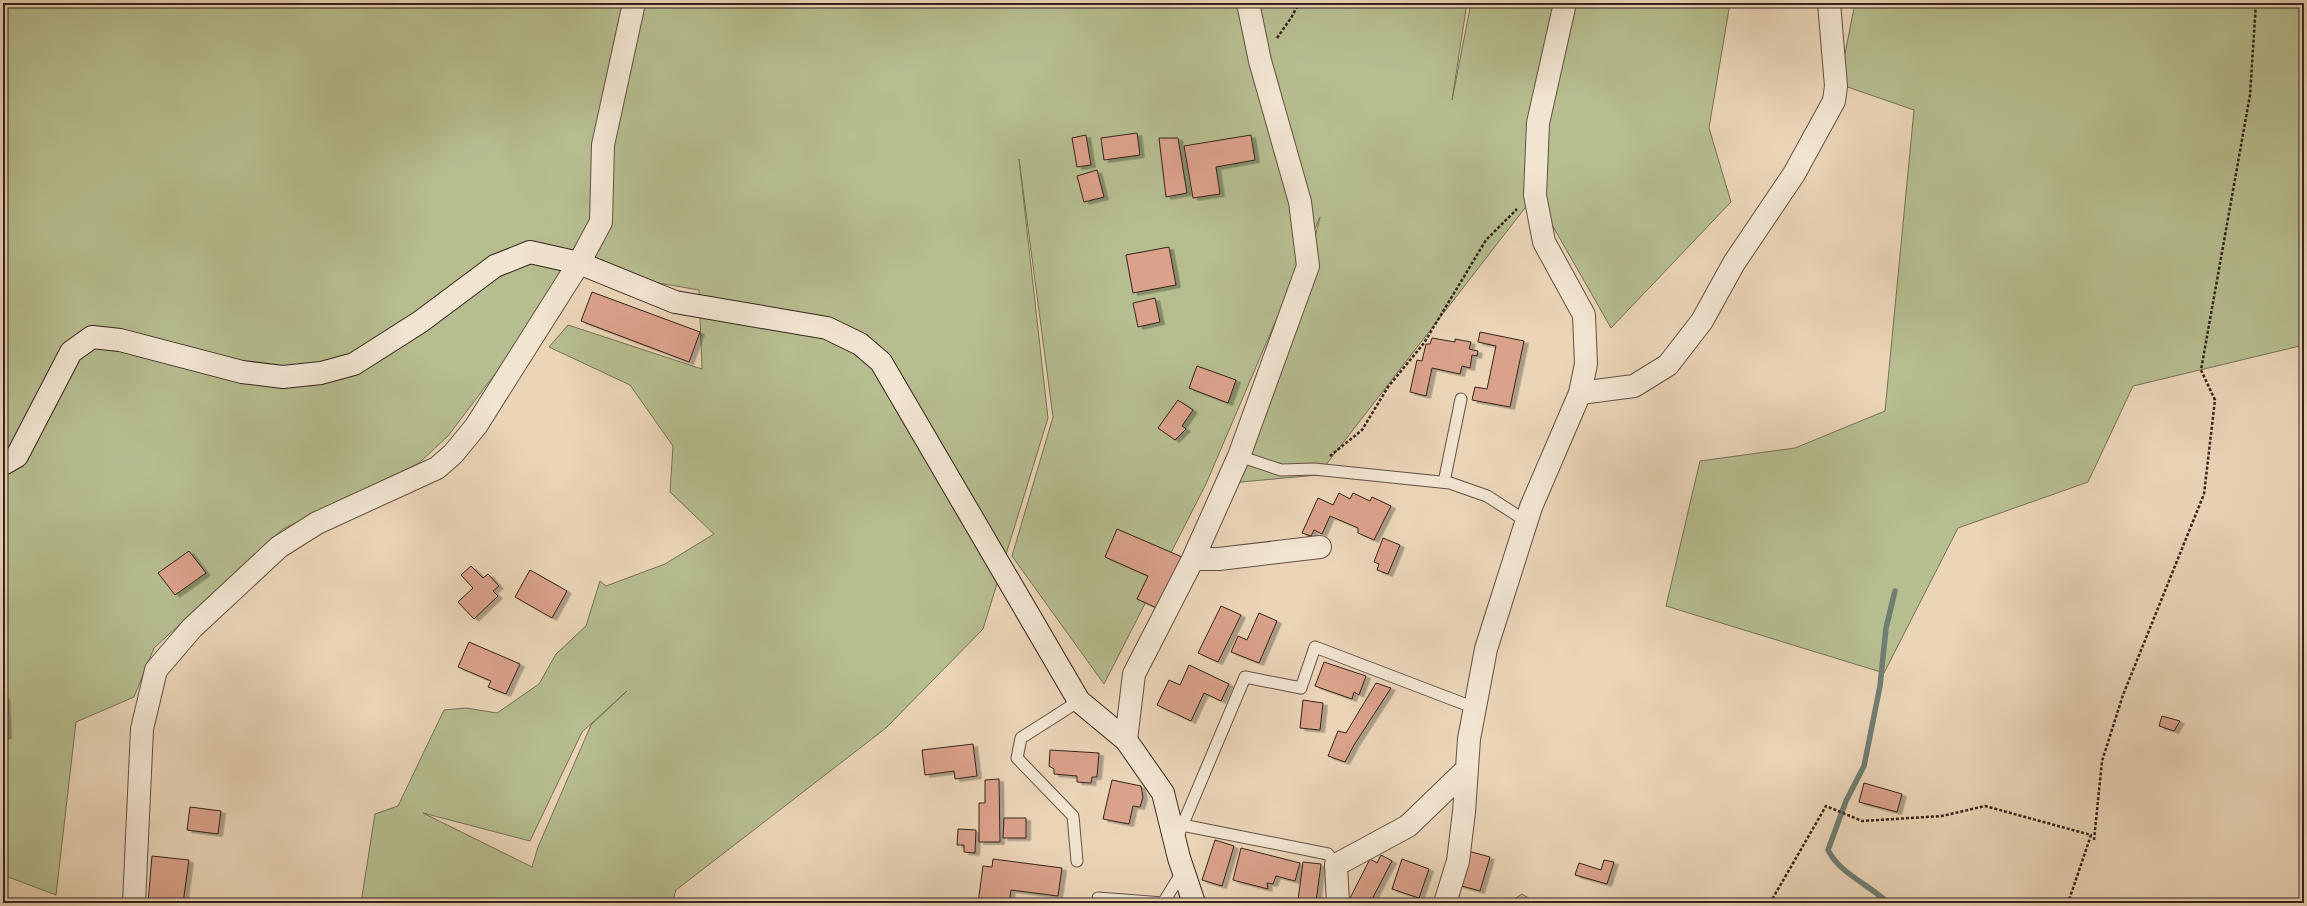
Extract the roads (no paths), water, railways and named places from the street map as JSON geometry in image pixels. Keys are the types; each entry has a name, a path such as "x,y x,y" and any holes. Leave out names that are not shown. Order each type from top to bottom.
{"street":[{"path":"134,903 142,729 156,670 192,628 279,547 317,523 437,468 453,454 476,426 579,263 601,222 603,145 634,3"},
{"path":"1126,740 1134,674 1193,559 1204,532 1240,456 1308,266 1300,202 1260,61 1248,3"},
{"path":"1445,903 1458,861 1469,739 1486,649 1526,521 1580,393 1586,364 1584,315 1544,242 1535,195 1538,123 1565,3"},
{"path":"1580,393 1634,386 1668,365 1702,321 1734,263 1794,174 1834,101 1836,86 1829,3"},
{"path":"3,464 17,456 71,352 92,337 120,340 242,372 283,377 321,373 354,364 420,322 495,266 530,252 579,263 675,302 827,328 860,344 881,362 1079,701 1126,740 1163,793 1179,834 1183,870 1194,903"},
{"path":"1193,559 1219,559 1320,547"},
{"path":"1338,903 1336,865 1408,826 1467,769"}],"lane":[{"path":"1444,482 1461,399"},
{"path":"1240,456 1281,470 1314,468 1444,482 1486,496 1526,521"},
{"path":"1336,865 1328,854 1179,834 1245,678 1301,688 1315,647 1475,708"},
{"path":"1076,861 1073,816 1017,758 1021,738 1079,701"},
{"path":"1098,898 1163,903 1183,870"}],"waterway":[{"path":"1888,903 1840,866 1828,850 1846,801 1864,766 1880,686 1886,628 1895,591"}]}
